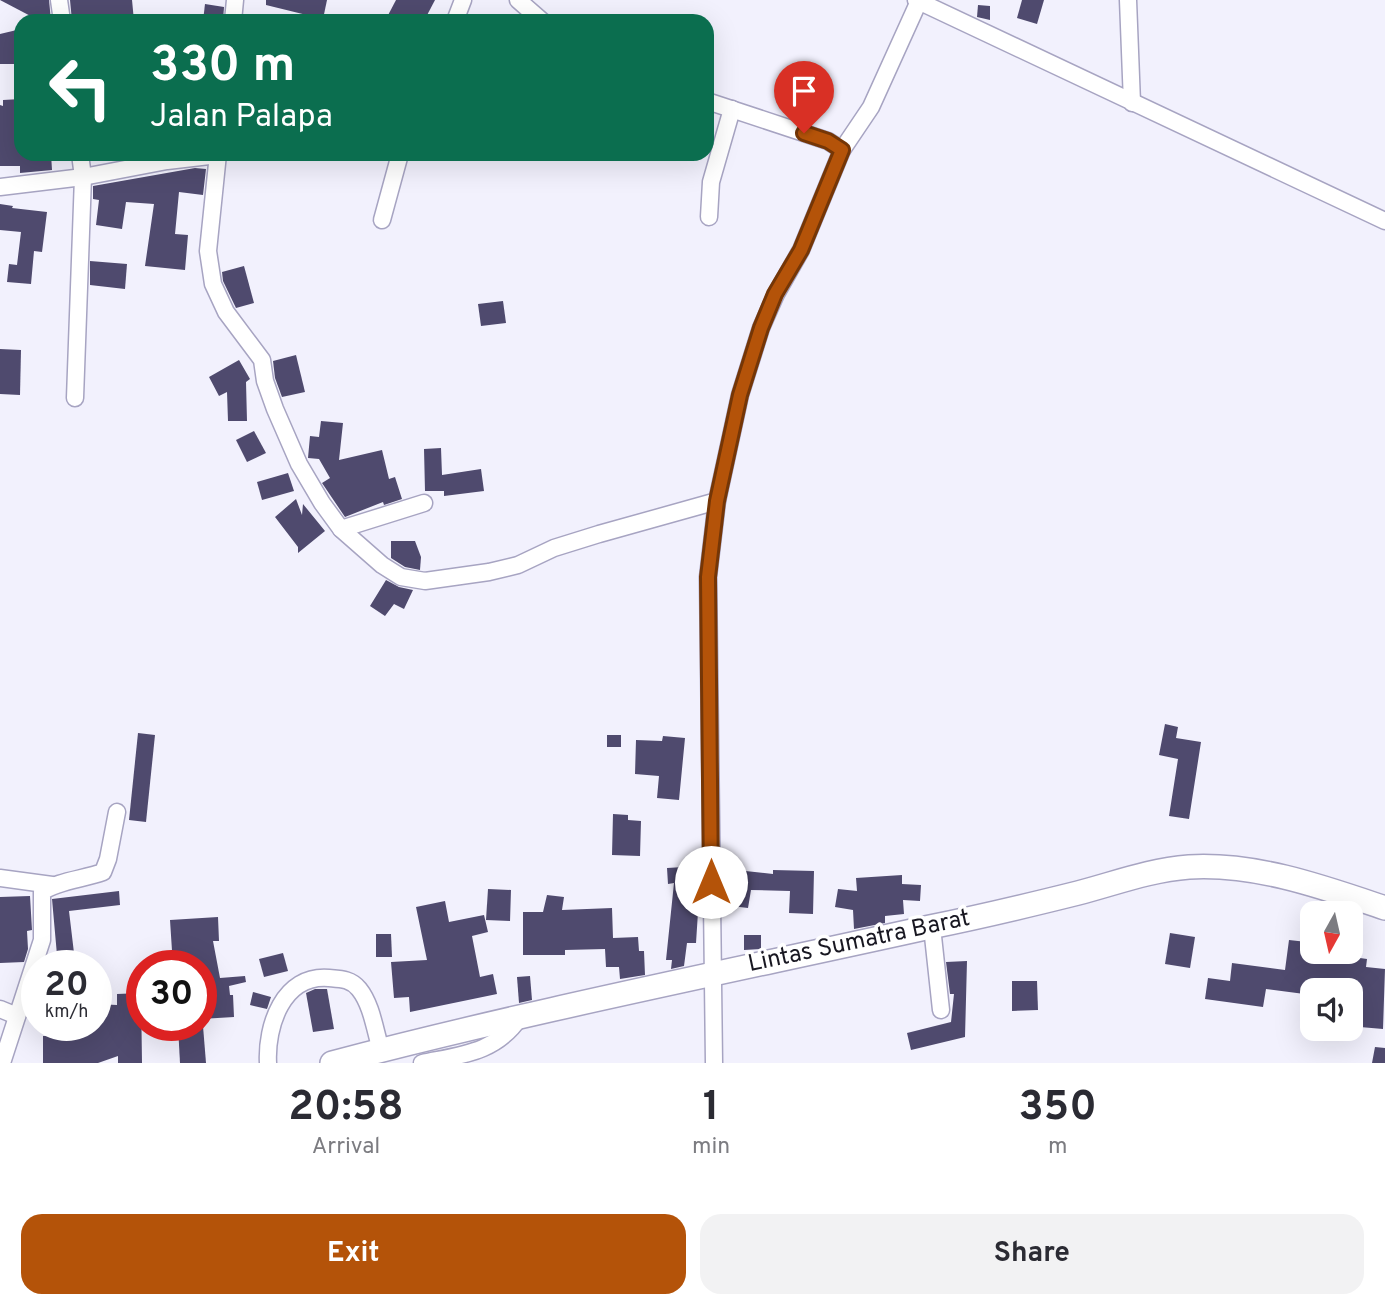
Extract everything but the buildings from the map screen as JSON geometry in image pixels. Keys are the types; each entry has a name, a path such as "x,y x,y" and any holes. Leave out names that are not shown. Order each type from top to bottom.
{"highway":[{"name":"Lintas Sumatra Barat","path":"332,1063 713,973 932,927 1080,892 1140,874 1191,867 1249,871 1301,881 1385,908"}],"street":[{"path":"518,0 534,14"},
{"path":"1128,0 1132,103"},
{"path":"714,1063 708,577 717,501 740,395 761,328 775,294 801,250 842,150 872,107 918,1 1385,220"},
{"path":"714,103 828,141 842,150"},
{"path":"709,217 711,182 732,109"},
{"path":"75,398 83,177 81,161"},
{"path":"0,187 83,177 167,161"},
{"path":"217,161 208,251 213,284 226,312 262,360 265,381 299,464 322,503 341,529 360,548 401,577 425,581 489,572 518,565 576,541 717,501"},
{"path":"382,220 398,161"},
{"path":"341,529 424,503"},
{"path":"0,877 52,885 83,880 103,872 117,812"},
{"path":"2,1063 42,940 42,892 52,885"},
{"path":"932,927 941,1010"},
{"path":"268,1063 271,1023 283,1001 298,985 323,978 347,980 358,988 369,1009 381,1050"},
{"path":"0,1009 17,1016"},
{"path":"422,1063 479,1051 509,1033 520,1017"}],"route":[{"path":"711,882 708,577 717,501 740,395 761,328 775,294 801,250 842,150 828,141 804,133"}]}
